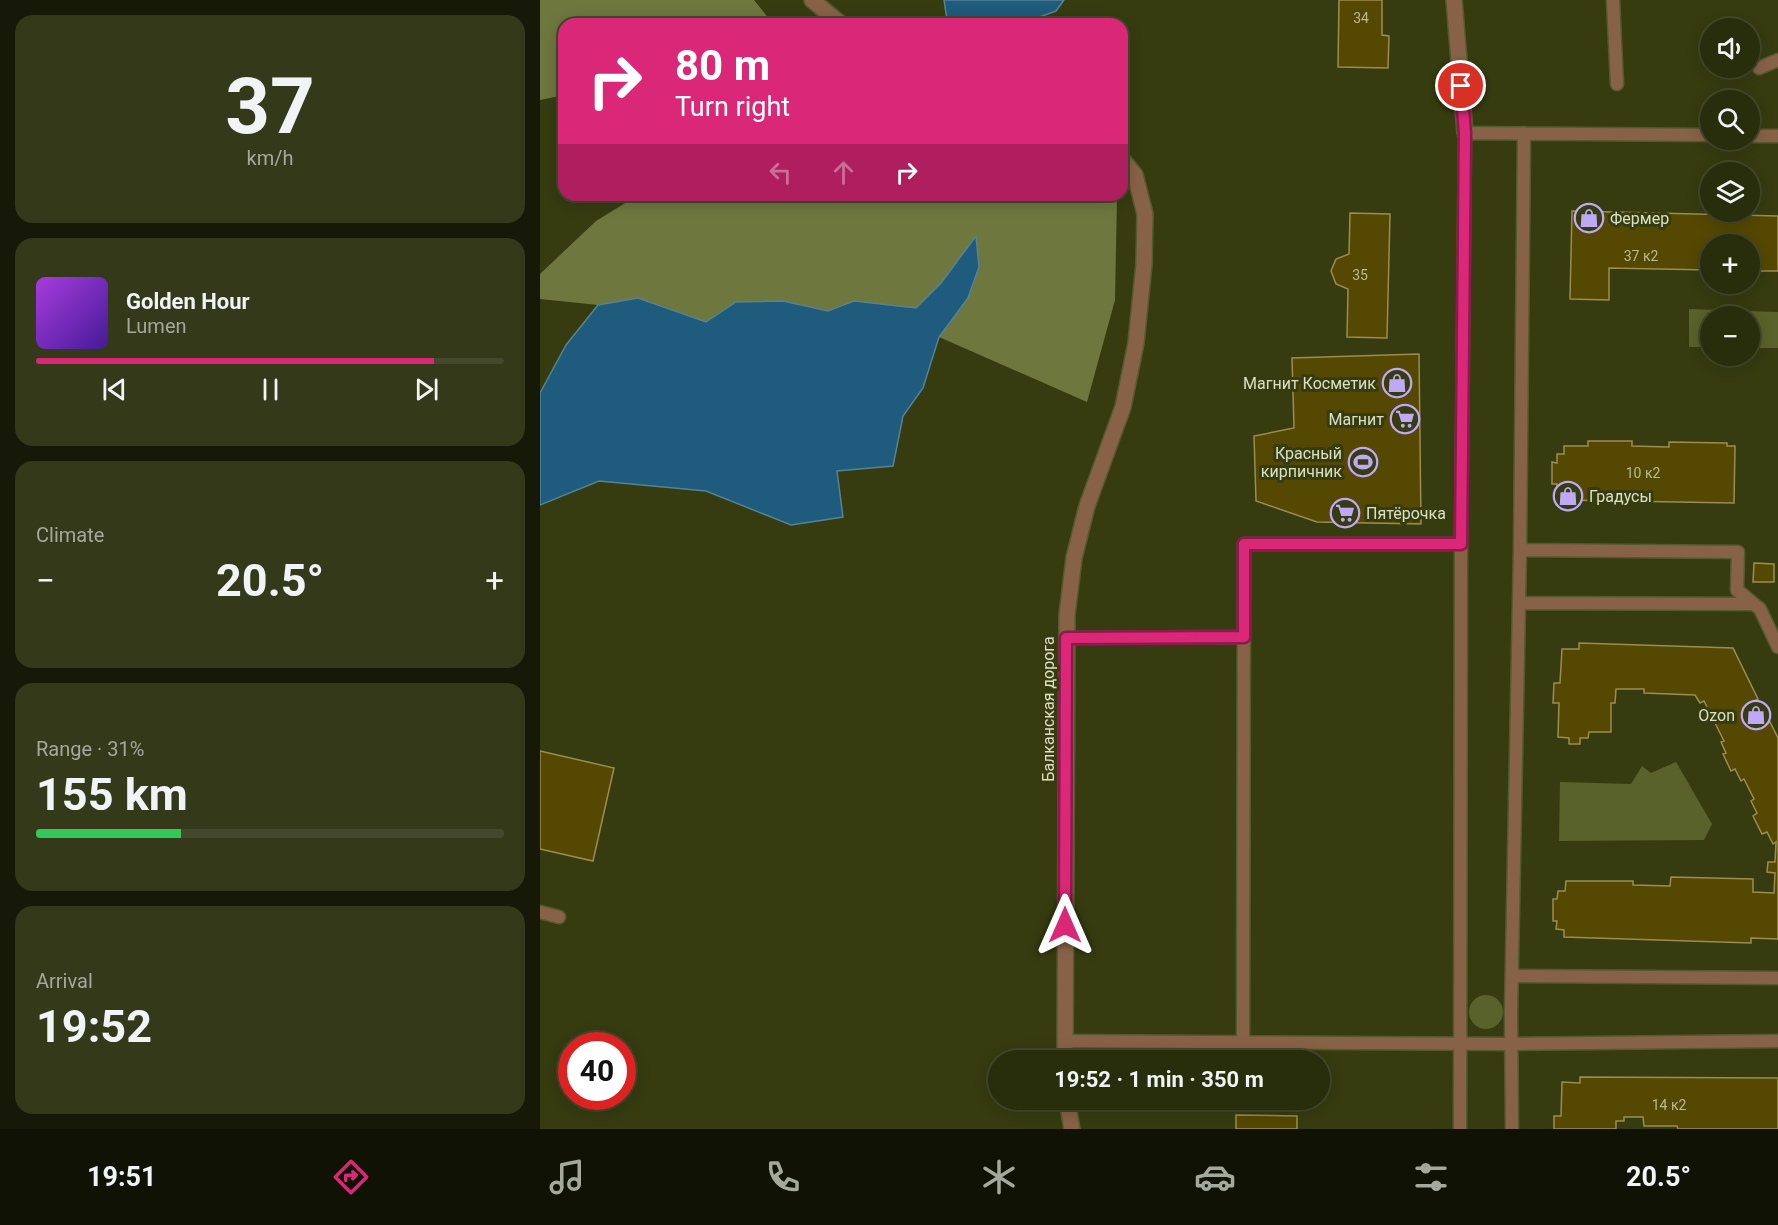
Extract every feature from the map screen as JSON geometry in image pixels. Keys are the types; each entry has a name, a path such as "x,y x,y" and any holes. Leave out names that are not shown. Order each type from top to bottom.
{"street":[{"path":"812,0 834,18"},
{"path":"1454,0 1465,133"},
{"name":"Балканская дорога","path":"1065,1050 1067,615 1074,558 1087,506 1123,407 1136,343 1144,264 1145,214 1135,175 1128,166"},
{"path":"1068,1110 1071,1129"}],"lane":[{"path":"1613,0 1617,84"},
{"path":"1760,68 1778,60"},
{"path":"1460,1129 1461,544 1465,133 1700,135"},
{"path":"1512,1129 1512,976 1520,550 1520,333 1524,134"},
{"path":"1760,136 1778,136"},
{"path":"1243,1042 1244,544 1461,544"},
{"path":"1520,550 1738,552 1737,590 1760,609 1778,647"},
{"path":"1519,603 1753,604"},
{"path":"1066,638 1244,637"},
{"path":"540,912 559,917"},
{"path":"1512,976 1778,978"},
{"path":"1065,1041 1512,1044 1778,1041"}],"green space":[{"path":"540,0 754,0 768,18 558,18 558,96 540,100"},
{"path":"628,201 1117,201 1115,300 1087,402 939,337 968,298 979,267 976,237 941,283 916,308 854,301 828,311 783,301 736,302 706,322 638,298 598,305 540,299 540,274 596,221"},
{"path":"1689,309 1700,309 1700,347 1689,347"},
{"path":"1760,311 1778,312 1778,348 1760,348"},
{"path":"1676,762 1712,824 1704,840 1559,841 1560,782 1631,784 1642,766 1651,773"},
{"path":"1486,995 1498,1000 1503,1012 1498,1024 1486,1029 1474,1024 1469,1012 1474,1000"}],"water":[{"path":"944,0 1064,0 1056,11 1037,18 947,18"},
{"path":"976,236 979,267 968,298 939,337 923,388 903,416 893,466 837,471 843,517 791,525 706,491 599,481 540,505 540,393 566,345 598,305 638,298 706,322 736,302 783,301 828,311 854,301 916,308 941,283"}],"building":[{"path":"1339,0 1382,0 1382,35 1389,36 1388,68 1338,67"},
{"path":"1572,211 1700,214 1700,222 1760,222 1760,216 1778,216 1778,271 1760,271 1760,234 1700,234 1700,270 1609,268 1609,300 1570,299"},
{"path":"1350,213 1390,214 1387,338 1347,337 1348,289 1336,284 1331,271 1336,259 1349,254"},
{"name":"Красный кирпичник","path":"1419,354 1421,524 1317,522 1256,501 1254,436 1294,428 1292,358"},
{"path":"1588,441 1632,441 1632,446 1669,447 1669,442 1727,443 1727,446 1735,446 1734,503 1564,500 1564,493 1557,493 1557,484 1552,484 1552,462 1557,463 1557,454 1564,454 1564,446 1588,446"},
{"path":"1754,563 1774,564 1774,582 1753,582"},
{"path":"1579,643 1733,648 1758,699 1753,702 1762,719 1767,716 1778,738 1778,939 1751,938 1751,943 1564,937 1564,930 1556,929 1557,921 1553,921 1553,899 1557,899 1558,891 1565,891 1566,881 1633,881 1633,885 1670,886 1671,877 1753,879 1753,892 1774,893 1775,873 1767,872 1768,862 1775,862 1776,842 1773,844 1767,832 1762,834 1753,816 1757,813 1751,801 1754,799 1744,779 1741,781 1735,769 1731,771 1723,754 1726,753 1721,742 1724,741 1704,701 1700,703 1695,695 1644,693 1644,689 1616,689 1615,703 1611,703 1611,732 1589,732 1588,738 1580,738 1580,744 1569,744 1569,738 1558,737 1559,703 1553,703 1554,683 1560,683 1562,649 1579,649"},
{"path":"540,751 614,768 593,861 540,849"},
{"path":"1580,1077 1778,1078 1778,1129 1678,1129 1677,1126 1644,1126 1643,1117 1624,1117 1624,1121 1616,1121 1616,1129 1554,1129 1554,1116 1561,1116 1562,1082 1580,1083"},
{"path":"1236,1115 1297,1116 1297,1129 1236,1129"}],"place":[{"name":"Фермер","path":"1589,218"},
{"name":"Магнит Косметик","path":"1397,383"},
{"name":"Магнит","path":"1405,419"},
{"name":"Красный кирпичник","path":"1363,462"},
{"name":"Градусы","path":"1568,496"},
{"name":"Пятёрочка","path":"1345,513"},
{"name":"Ozon","path":"1756,715"}],"route":[{"path":"1065,925 1066,638 1244,637 1244,544 1461,544 1465,133 1461,86"}]}
